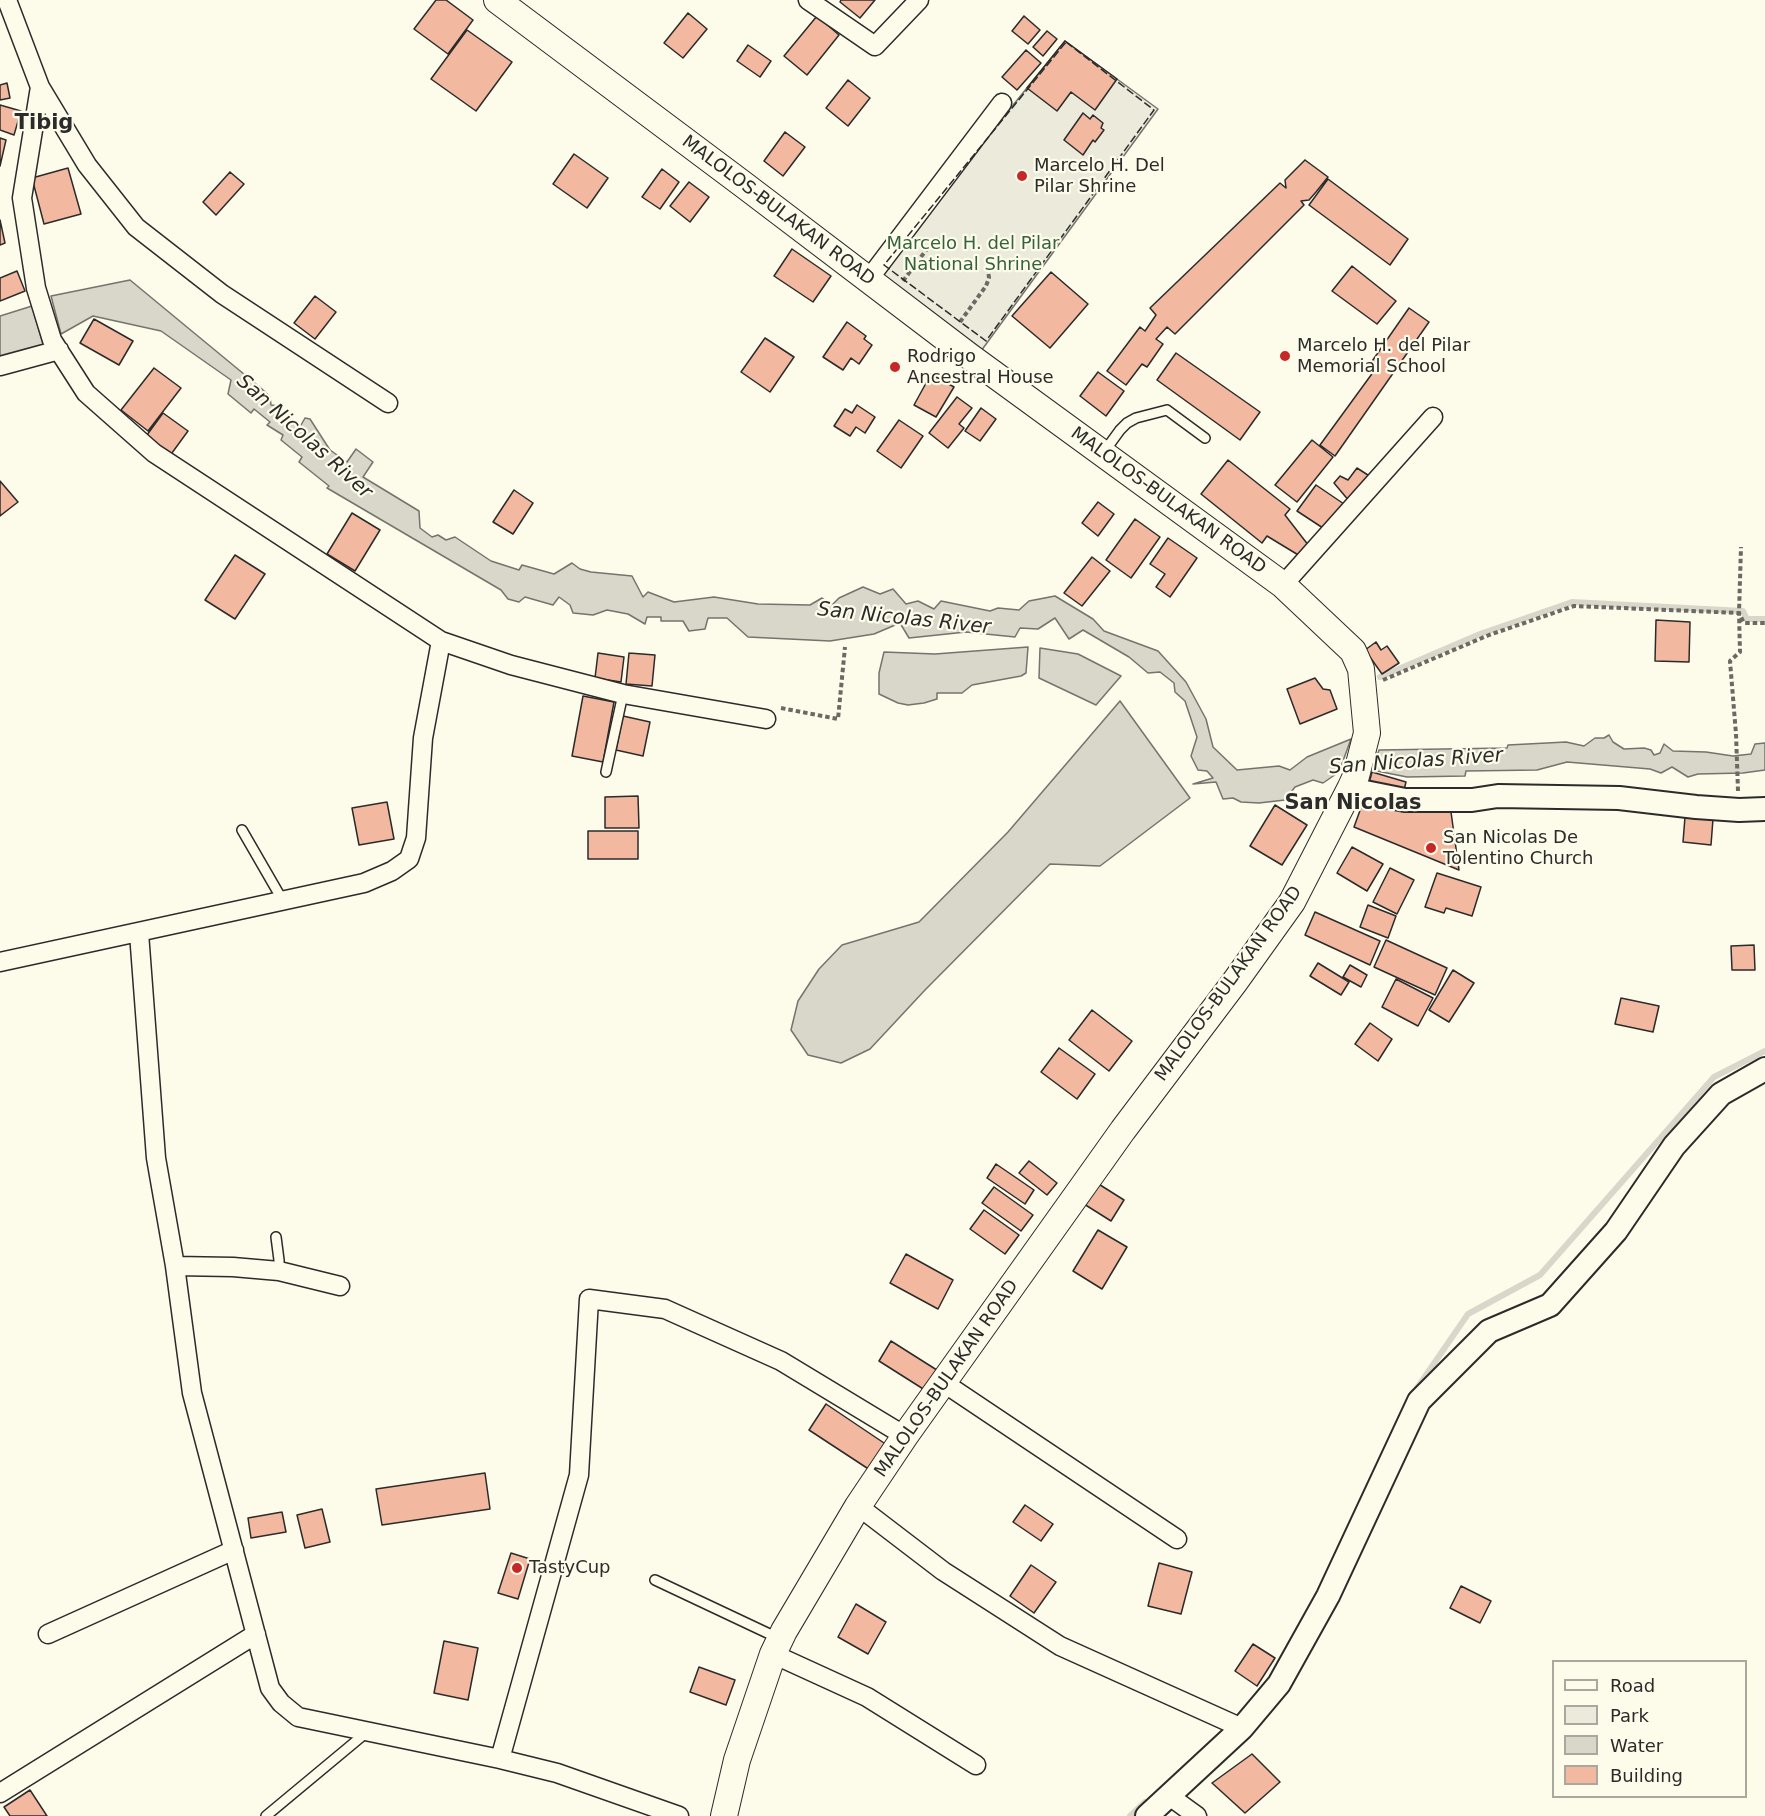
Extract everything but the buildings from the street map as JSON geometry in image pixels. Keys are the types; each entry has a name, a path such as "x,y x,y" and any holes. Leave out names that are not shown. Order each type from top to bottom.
{"main road":[{"name":"MALOLOS-BULAKAN ROAD","path":"497,0 947,340 1283,585 1353,651 1361,669 1368,733 1353,782 1292,902 1123,1130 905,1436 858,1506 777,1647 737,1760 724,1816"}],"street":[{"path":"7,0 40,87 87,165 136,226 222,294 388,402"},
{"path":"808,0 875,46 919,0"},
{"path":"40,87 22,198 36,288 55,345 86,393 154,453 441,641 511,665 623,694 766,719"},
{"path":"868,280 1002,103"},
{"path":"0,366 55,345"},
{"path":"1283,585 1433,417"},
{"path":"0,962 364,883 392,871 409,859 416,838 423,738 441,641"},
{"path":"1353,782 1405,800 1472,800 1498,796 1618,798 1706,808 1739,810 1765,808"},
{"path":"139,933 156,1158 175,1266 192,1393 270,1688 281,1703 298,1717 557,1773 679,1816"},
{"path":"1147,1816 1242,1728 1280,1684 1328,1596 1419,1401 1489,1331 1550,1305 1616,1231 1674,1146 1721,1094 1765,1069"},
{"path":"175,1266 279,1271 340,1286"},
{"path":"500,1759 579,1474 589,1299 665,1309 781,1361 905,1436"},
{"path":"944,1383 1177,1539"},
{"path":"858,1506 943,1571 1060,1646 1242,1728"},
{"path":"48,1634 234,1550"},
{"path":"0,1793 256,1634"},
{"path":"777,1647 867,1697 976,1765"},
{"path":"1168,1795 1197,1816"}],"lane":[{"path":"1103,454 1127,423 1136,418 1167,410 1205,438"},
{"path":"606,772 623,694"},
{"path":"242,830 283,901"},
{"path":"276,1237 279,1271"},
{"path":"655,1580 777,1647"},
{"path":"266,1816 368,1732"}],"path":[{"path":"890,297 930,245 943,238"},
{"path":"947,340 986,286 989,278 988,270"},
{"path":"1738,779 1730,661 1740,652 1741,547"},
{"path":"1363,688 1489,635 1574,606 1739,613"},
{"path":"1739,613 1744,622 1765,623"},
{"path":"766,719 767,705 838,719 845,647"}],"green space":[{"name":"Marcelo H. del Pilar National Shrine","path":"1065,41 1158,109 981,351 877,273"}],"water":[{"name":"San Nicolas River","path":"130,280 262,389 270,397 271,405 279,406 281,413 287,415 291,423 301,425 305,418 310,419 330,450 347,462 356,449 373,462 363,477 419,511 420,528 432,537 438,535 446,540 455,537 491,561 519,570 522,565 554,574 572,563 580,569 591,572 632,576 643,597 648,592 674,602 714,597 758,604 810,605 822,598 832,605 839,598 863,587 880,594 893,589 906,604 918,601 934,609 941,601 990,611 998,608 1019,610 1029,601 1055,596 1093,619 1104,631 1158,651 1186,682 1206,719 1213,747 1237,770 1279,766 1290,770 1307,757 1351,739 1339,772 1323,783 1313,780 1295,787 1285,800 1259,803 1241,802 1233,798 1223,799 1216,782 1193,784 1213,778 1207,771 1198,770 1191,756 1197,737 1185,701 1175,692 1174,683 1160,672 1148,673 1129,657 1083,630 1069,639 1055,618 1038,629 1020,628 1015,637 966,632 909,638 900,623 874,634 830,641 748,637 727,618 708,618 705,629 689,631 683,621 661,621 661,617 647,617 645,624 628,614 607,610 593,615 573,613 570,605 559,597 553,605 525,597 519,602 508,599 501,590 327,488 329,486 299,462 302,457 281,440 283,435 267,425 270,422 254,409 251,413 228,394 231,380 161,331 93,316 61,334 51,296"},
{"path":"32,306 45,351 0,360 0,316"},
{"path":"1028,647 1026,673 1021,676 972,685 962,693 937,693 937,699 924,703 908,705 898,703 879,694 879,673 884,652 935,654"},
{"path":"1040,648 1078,654 1121,676 1096,705 1039,678"},
{"path":"1120,701 1190,798 1100,866 1050,864 870,1049 841,1063 808,1055 791,1030 798,1001 819,969 842,945 919,922 1008,832"},
{"name":"San Nicolas River","path":"1609,735 1613,742 1624,749 1644,748 1651,750 1654,755 1660,753 1664,744 1673,751 1733,756 1751,754 1755,744 1765,743 1765,770 1698,774 1688,777 1672,767 1661,773 1650,769 1567,762 1537,770 1466,771 1465,776 1407,777 1372,770 1379,750 1507,748 1508,745 1566,742 1584,746 1595,738 1604,738"}],"waterway":[{"path":"1380,677 1480,634 1572,602 1743,611 1747,619 1765,619"},
{"path":"1415,1391 1468,1314 1540,1275 1714,1077 1765,1051"},
{"path":"1130,1816 1145,1802"}],"fence":[{"path":"1066,42 1154,110 986,341 884,265 1066,42"}],"place":[{"name":"Marcelo H. Del Pilar Shrine","path":"1022,176"},
{"name":"Marcelo H. del Pilar Memorial School","path":"1285,356"},
{"name":"Rodrigo Ancestral House","path":"895,367"},
{"name":"San Nicolas De Tolentino Church","path":"1431,848"},
{"name":"TastyCup","path":"517,1568"}],"district":[{"name":"Tibig","path":"44,124"},
{"name":"San Nicolas","path":"1353,804"}]}
